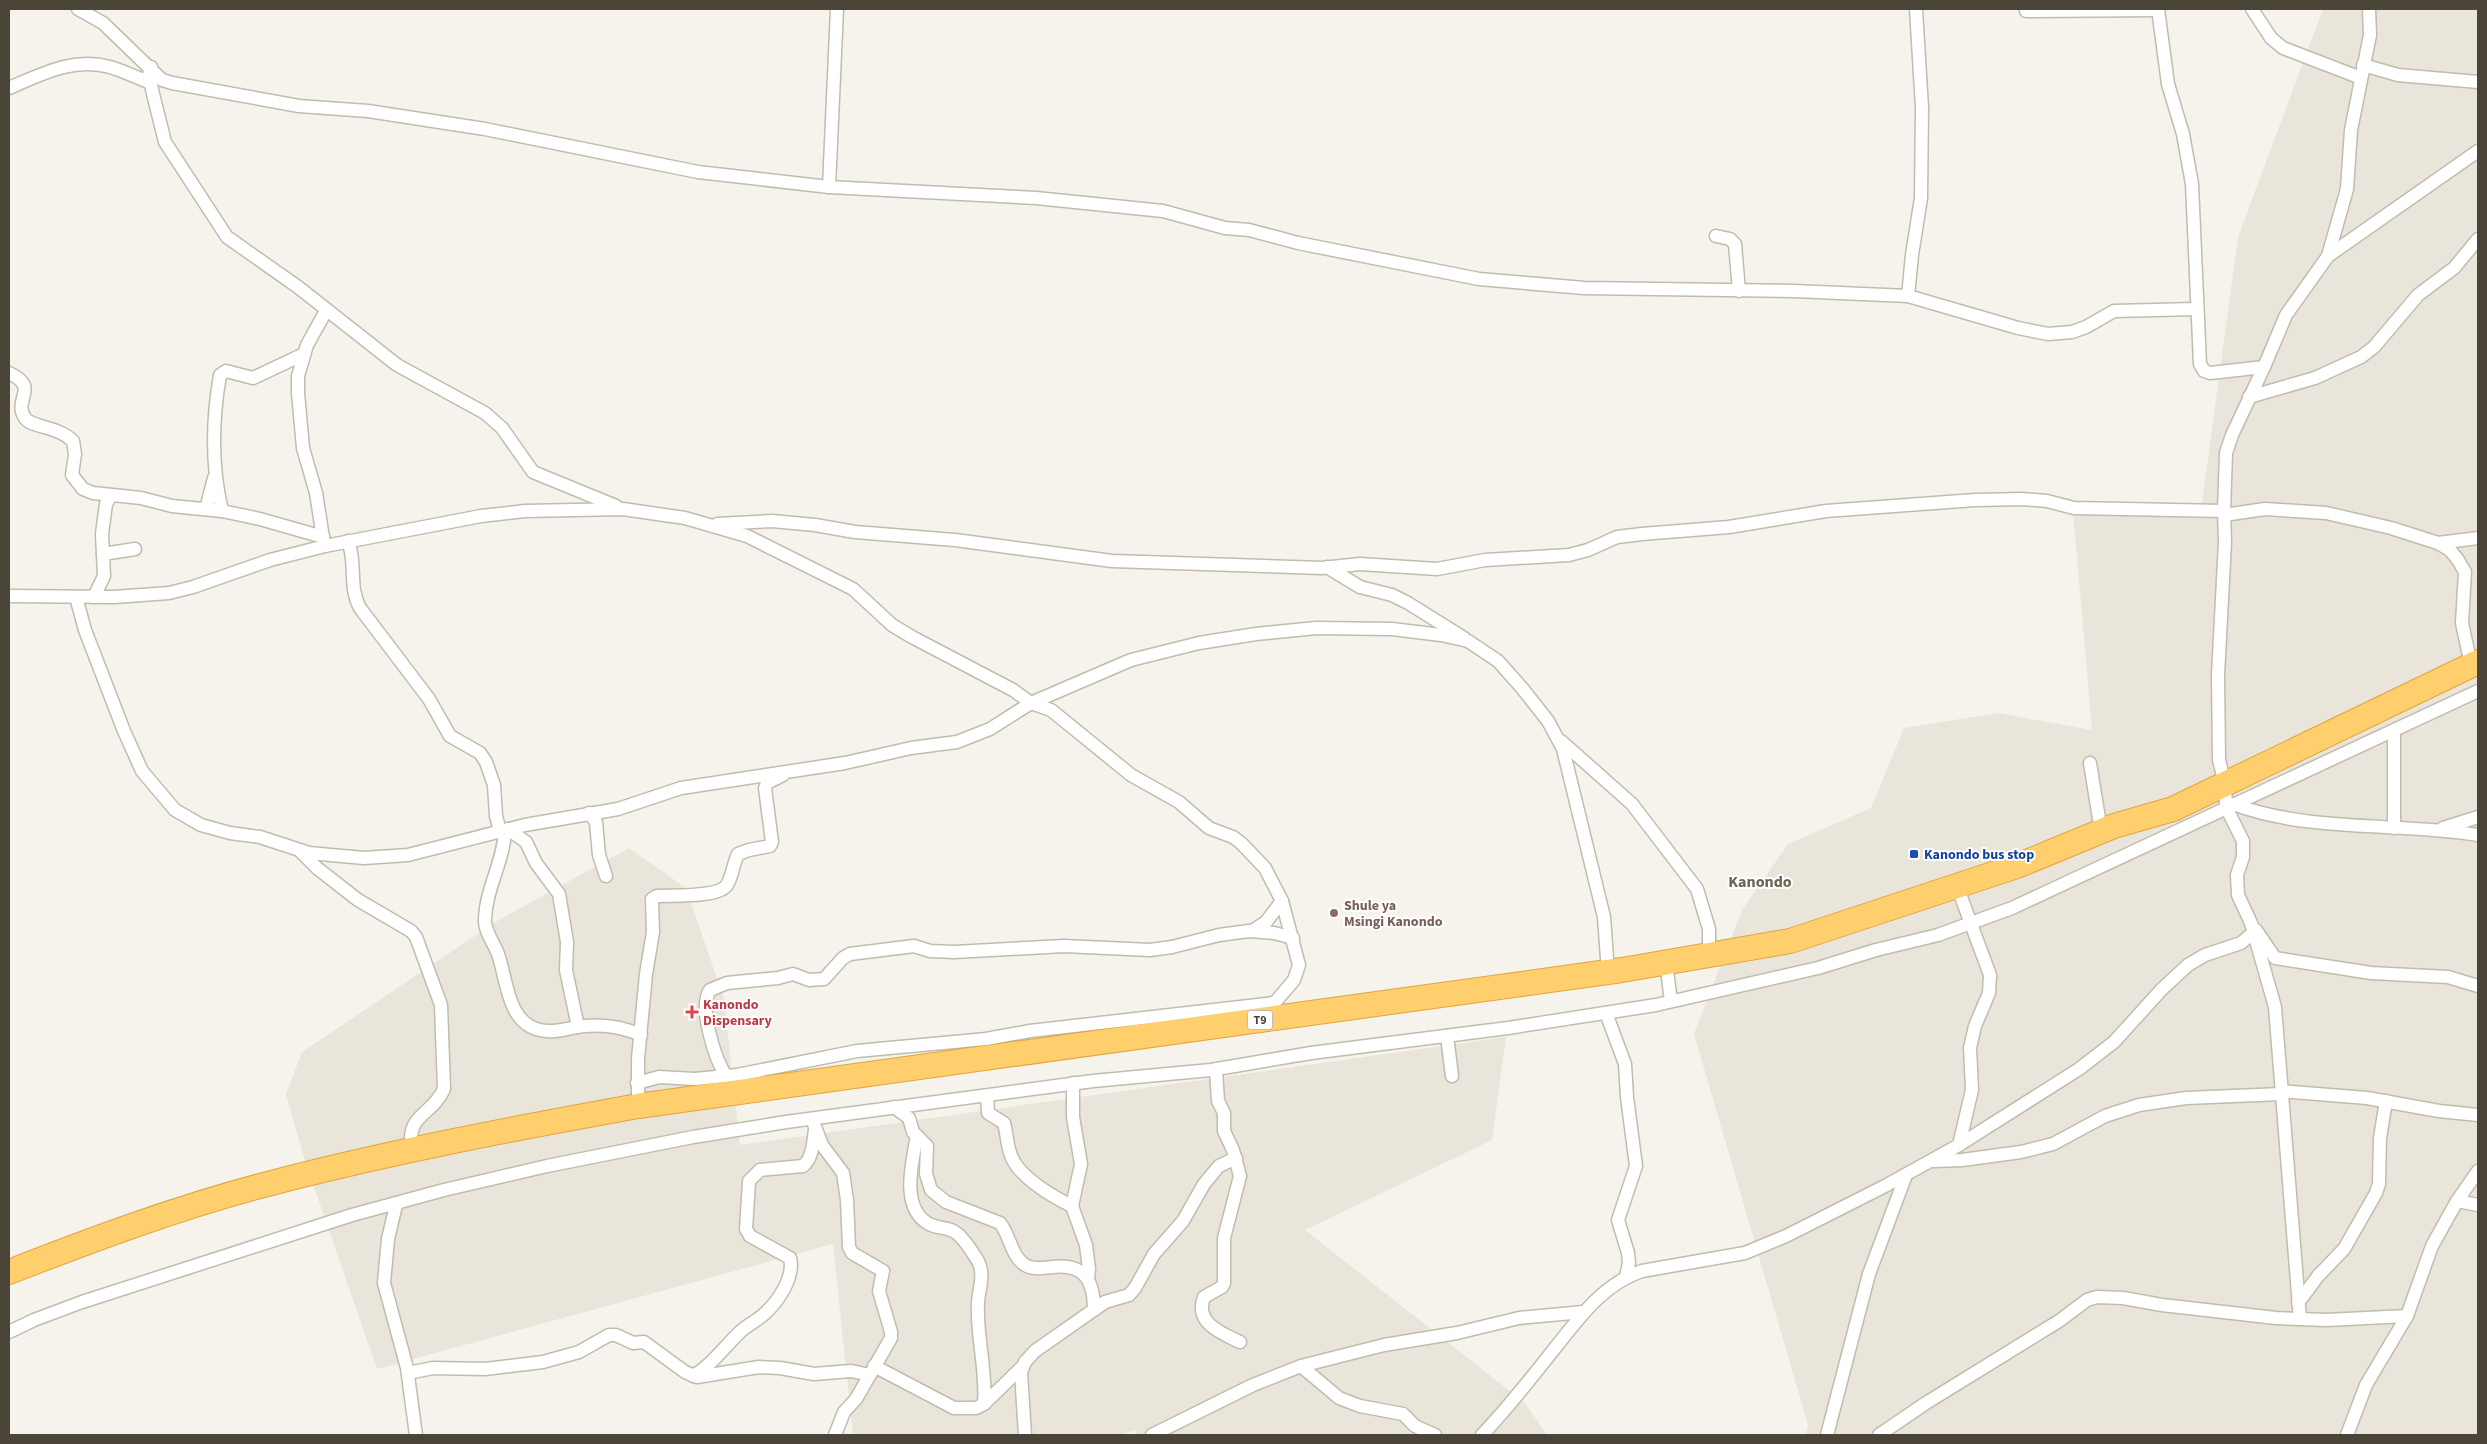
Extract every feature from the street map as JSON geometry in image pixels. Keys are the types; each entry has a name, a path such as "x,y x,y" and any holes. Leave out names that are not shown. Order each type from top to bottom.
{"highway":[{"name":"T9","path":"9,1272 115,1231 259,1186 637,1094 1267,1012 1608,972 1790,941 2017,866 2102,831 2173,809 2228,798 2474,664"}],"street":[{"path":"78,9 103,23 151,67 162,80 193,88 299,106 368,111 433,120 536,138 690,171 829,187 1036,198 1163,211 1225,228 1249,230 1298,243 1479,279 1584,288 1908,296 2018,328 2048,334 2072,332 2086,327 2114,311 2196,309"},
{"path":"829,187 835,95 837,9"},
{"path":"1908,296 1921,198 1922,108 1916,9"},
{"path":"2026,11 2158,9 2168,84 2183,134 2192,184 2196,309 2200,364 2204,371 2210,373 2264,367"},
{"path":"2252,9 2271,38 2283,48 2362,71 2478,82"},
{"path":"2328,256 2347,189 2351,130 2370,35 2369,9"},
{"path":"9,88 47,71 88,64 110,68 151,82"},
{"path":"151,67 151,82 165,142 227,236 397,365 485,413 502,428 533,472 623,509"},
{"path":"2300,1319 2275,1007 2252,927 2238,896 2237,875 2244,849 2243,841 2228,798 2217,742 2225,542 2226,453 2286,315 2328,256 2478,150"},
{"path":"1716,236 1730,239 1735,244 1739,292"},
{"path":"2249,397 2315,378 2361,357 2374,347 2418,294 2454,268 2478,239"},
{"path":"324,542 316,493 301,438 298,376 313,331 326,311"},
{"path":"222,511 215,475 213,438 220,375 226,371 257,377 304,354"},
{"path":"9,373 22,380 26,386 22,411 26,419 33,424 56,429 73,442 75,454 72,475 76,483 92,493 141,498 172,506 222,511 260,519 324,542"},
{"path":"206,509 215,475"},
{"path":"94,597 104,576 103,554 106,504 111,495"},
{"path":"711,525 772,521 890,535 955,540 1112,561 1328,567 1360,564 1437,569 1485,560 1569,555 1588,550 1617,537 1729,527 1826,511 1975,500 2024,499 2047,501 2074,508 2224,513 2265,510 2326,513 2391,528 2438,543 2450,550 2464,572 2462,623 2474,664"},
{"path":"9,596 141,597 169,593 193,587 324,542 348,541 481,516 525,511 623,509 685,518 711,525 769,546 853,589 899,629 1013,690 1031,703 1051,710 1124,770 1179,802 1202,823 1241,843 1265,868 1282,901 1299,965 1294,980 1267,1012 1030,1031 986,1039 857,1051 726,1076 695,1079 659,1076 637,1094"},
{"path":"2438,543 2478,538"},
{"path":"348,541 352,553 353,593 360,608 429,699 450,736 480,753 486,762 494,785 496,816 504,830 505,842 485,916 485,926 497,952 509,998 517,1014 535,1029 554,1031 604,1025 641,1035"},
{"path":"103,554 135,549"},
{"path":"1328,567 1360,587 1392,596 1453,629 1498,661 1548,721 1563,749 1595,874 1604,918 1608,972"},
{"path":"76,597 85,630 142,772 162,797 181,815 201,825 237,835 260,837 300,851 364,858 390,858 504,830 589,813 618,810 681,788 844,763 911,748 957,742 990,729 1031,703 1131,660 1199,643 1256,634 1316,628 1392,629 1441,635 1468,641"},
{"path":"9,1332 34,1320 82,1302 352,1215 396,1205 444,1190 547,1166 693,1137 813,1124 894,1107 1073,1084 1216,1070 1311,1053 1606,1013 1671,1001 1818,968 1876,950 1938,935 1970,924 2080,878 2228,798 2394,732 2478,691"},
{"path":"2394,732 2394,828"},
{"path":"1558,737 1632,804 1697,889 1709,930 1709,956"},
{"path":"2090,763 2102,831"},
{"path":"637,1094 646,974 652,944 652,900 658,896 704,894 719,891 728,884 738,854 770,846 772,842 765,788 767,784 790,772"},
{"path":"2228,798 2257,813 2320,823 2440,829 2478,835"},
{"path":"589,813 596,822 599,855 606,876"},
{"path":"2440,829 2478,817"},
{"path":"504,830 526,842 536,863 560,894 567,942 566,970 578,1027"},
{"path":"300,851 317,868 358,900 411,931 416,937 437,993 442,1016 444,1089 440,1096 416,1120 411,1129 412,1150"},
{"path":"1957,886 1990,975 1989,993 1975,1026 1970,1048 1972,1090 1959,1145"},
{"path":"1249,931 1266,922 1282,901"},
{"path":"2252,927 2275,958 2298,960 2371,973 2448,977 2478,986"},
{"path":"1482,1435 1528,1382 1583,1312 1626,1276 1642,1271 1745,1253 1786,1236 1906,1175 1959,1145 2095,1058 2114,1042 2162,989 2188,965 2205,955 2241,943 2252,927"},
{"path":"726,1076 716,1058 708,1020 706,1000 714,987 793,974 809,980 824,979 843,958 850,954 900,947 914,946 930,952 1064,946 1150,950 1172,947 1219,935 1249,931 1274,933 1293,938"},
{"path":"1666,963 1671,1001"},
{"path":"1606,1013 1625,1064 1626,1097 1635,1160 1634,1176 1618,1220 1628,1253 1629,1263 1626,1276"},
{"path":"1447,1036 1452,1076"},
{"path":"1216,1070 1218,1101 1224,1113 1224,1132 1240,1170 1239,1182 1224,1238 1224,1283 1222,1287 1204,1297 1202,1306 1204,1321 1209,1326 1240,1342"},
{"path":"1073,1084 1072,1117 1081,1164 1072,1206 1086,1245 1089,1269 1088,1278 1094,1310"},
{"path":"1930,1161 1962,1160 2021,1152 2053,1144 2105,1116 2139,1105 2186,1098 2281,1093 2386,1101 2440,1111 2478,1115"},
{"path":"987,1096 988,1113 1004,1124 1012,1158 1018,1166 1051,1196 1072,1206"},
{"path":"2298,1304 2318,1276 2344,1249 2376,1193 2379,1184 2381,1122 2386,1101"},
{"path":"894,1107 909,1118 911,1129 927,1146 928,1182 939,1198 1000,1223 1012,1247 1025,1265 1035,1268 1058,1266 1074,1268 1088,1278"},
{"path":"813,1124 822,1145 843,1173 847,1200 849,1247 852,1253 882,1271 879,1291 891,1336 856,1400 844,1412 835,1435"},
{"path":"693,1376 704,1370 742,1330 762,1316 776,1302 785,1286 791,1268 790,1258 750,1236 746,1229 749,1181 760,1170 803,1166 810,1154 813,1124"},
{"path":"917,1136 911,1176 912,1201 918,1216 929,1224 955,1232 980,1267 982,1278 977,1312 984,1404"},
{"path":"408,1373 433,1368 485,1369 543,1362 579,1352 609,1335 651,1346 670,1363 693,1376 760,1367 780,1368 814,1374 872,1371 954,1408 976,1408 984,1404 1022,1367 1035,1351 1111,1299 1129,1295 1154,1254 1184,1221 1204,1184 1219,1166 1236,1158"},
{"path":"2347,1435 2366,1385 2407,1316 2432,1246 2457,1201 2478,1170"},
{"path":"1827,1435 1869,1274 1906,1175"},
{"path":"2457,1201 2478,1205"},
{"path":"396,1205 388,1239 384,1283 408,1373 416,1435"},
{"path":"1879,1435 1926,1403 2016,1350 2087,1300 2124,1298 2239,1314 2300,1319 2326,1320 2407,1316"},
{"path":"1152,1435 1252,1385 1301,1366 1384,1345 1466,1331 1519,1318 1583,1312"},
{"path":"1301,1366 1339,1398 1360,1406 1403,1414 1415,1426 1435,1435"},
{"path":"1022,1367 1025,1435"}],"shaded area":[{"path":"2323,9 2478,9 2478,1435 1806,1435 1808,1425 1694,1034 1742,910 1788,844 1871,808 1904,728 1998,713 2092,730 2073,512 2201,511 2238,237"},
{"path":"629,848 686,888 724,999 740,1145 1506,1037 1492,1140 1305,1230 1525,1403 1547,1435 1136,1435 1135,1430 1121,1435 853,1435 833,1244 377,1369 304,1158 286,1094 302,1052 497,921"}],"place":[{"name":"Kanondo bus stop","path":"1914,854"},
{"name":"Shule ya Msingi Kanondo","path":"1334,913"},
{"name":"Kanondo Dispensary","path":"692,1012"}],"district":[{"name":"Kanondo","path":"1760,881"}]}
